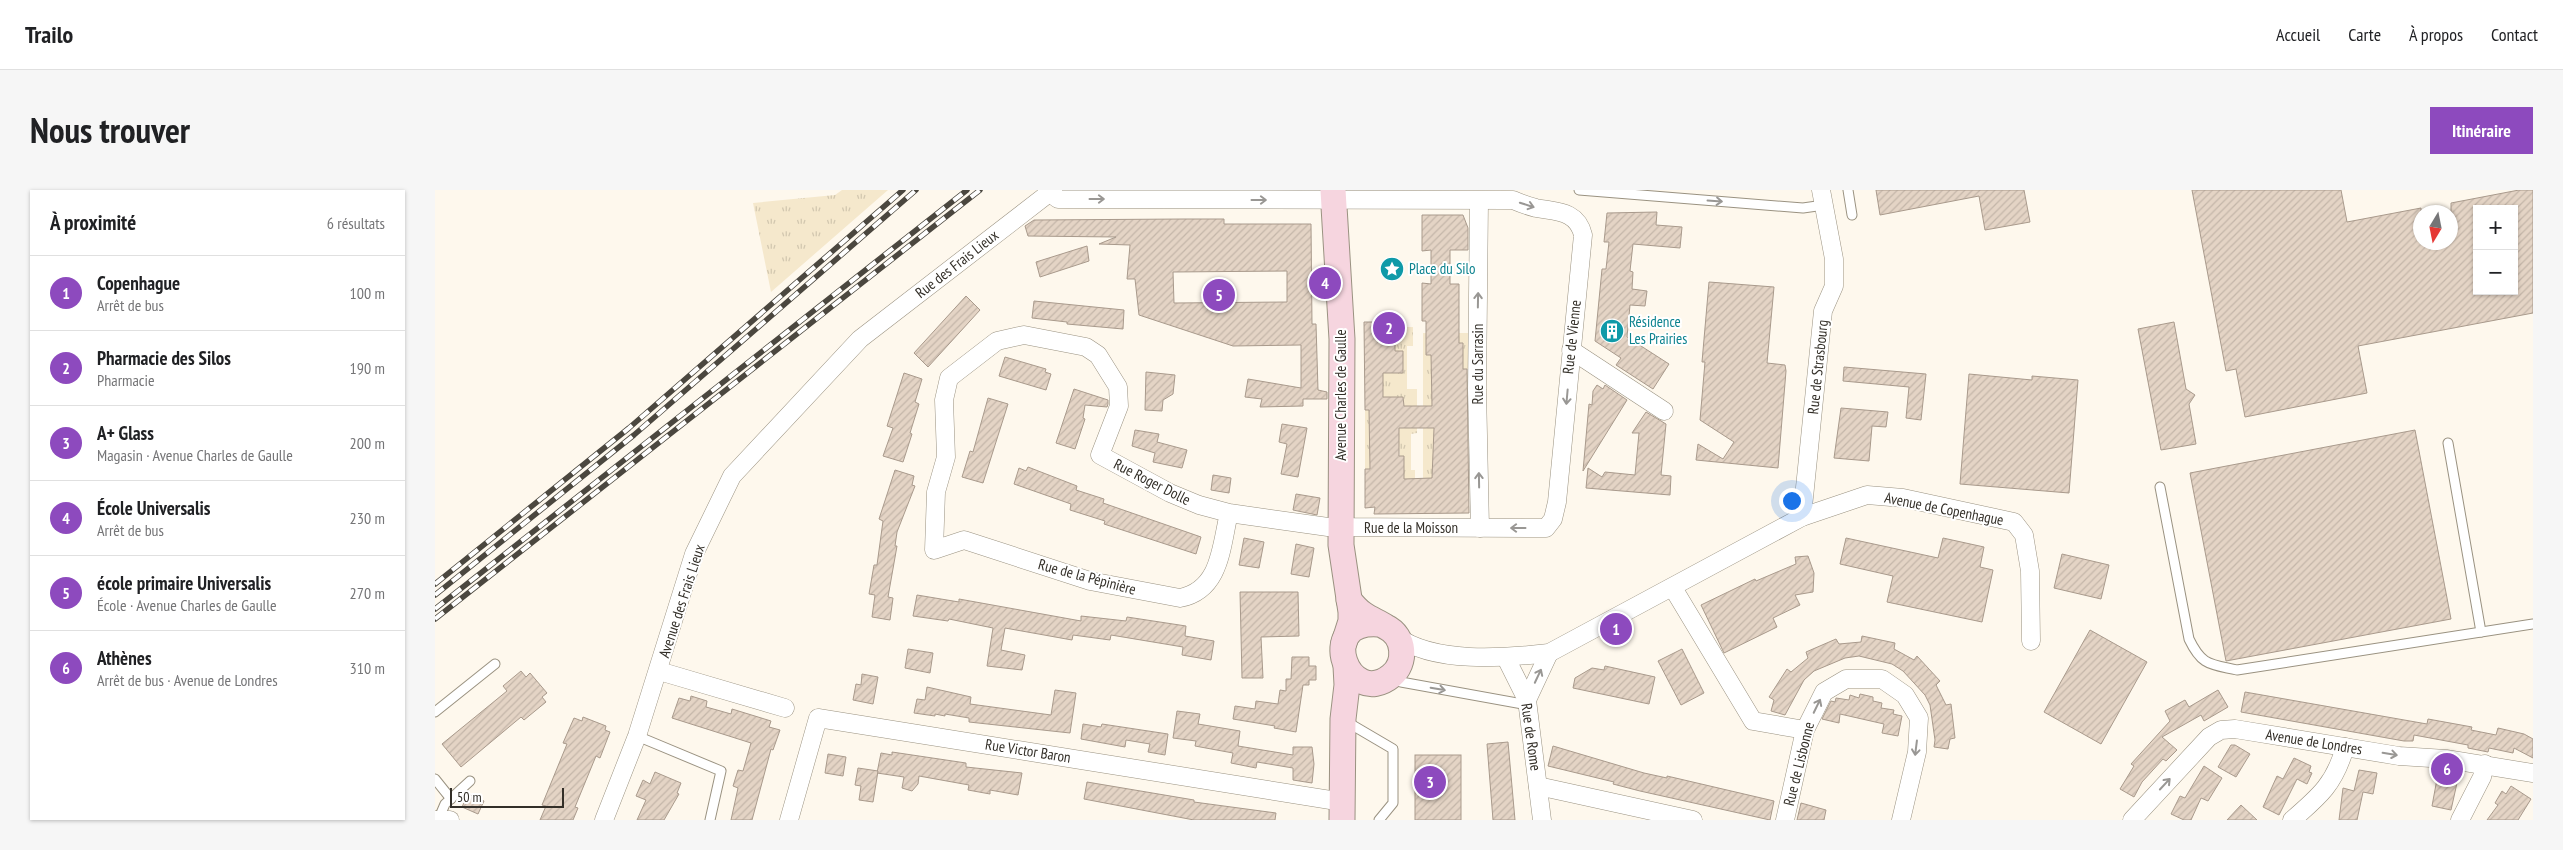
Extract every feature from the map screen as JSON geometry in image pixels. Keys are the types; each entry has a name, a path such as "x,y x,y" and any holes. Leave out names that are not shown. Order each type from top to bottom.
{"street":[{"name":"Rue de Vienne","path":"1051,191 1058,199 1439,195 1479,201 1513,200 1533,207 1566,213 1574,217 1581,227 1583,235 1557,502 1553,519 1546,528 1480,528"},
{"name":"Rue des Frais Lieux","path":"860,339 1051,191"},
{"name":"Avenue Charles de Gaulle","path":"1333,195 1342,339 1341,545 1351,621 1345,654 1347,685 1344,712 1342,811"},
{"name":"Rue de Strasbourg","path":"1803,518 1823,311 1834,286 1835,259 1823,198"},
{"name":"Rue du Sarrasin","path":"1479,201 1477,390 1480,528"},
{"name":"Rue Roger Dolle","path":"935,508 936,492 946,457 944,400 949,378 997,341 1024,335 1086,347 1099,355 1118,387 1120,397 1119,406 1100,455 1170,493 1199,505 1229,513 1341,527"},
{"name":"Avenue des Frais Lieux","path":"604,820 637,736 694,554 732,476 860,339"},
{"path":"1571,350 1664,411"},
{"name":"Avenue de Copenhague","path":"1429,652 1506,658 1549,652 1803,518 1867,495 1903,498 2014,522 2024,535 2030,571 2031,642"},
{"name":"Rue de la Pépinière","path":"935,508 933,550 964,540 1090,581 1180,598 1194,595 1206,585 1215,573 1229,513"},
{"name":"Rue de la Moisson","path":"1341,527 1480,528"},
{"path":"1673,588 1753,721 1805,730"},
{"path":"1349,600 1363,615 1407,643 1429,652"},
{"path":"1360,625 1387,630 1402,654 1389,675 1362,681 1349,671 1345,654 1353,630 1360,625"},
{"path":"1344,712 1359,690 1389,675 1413,658 1429,652"},
{"path":"1528,703 1549,652"},
{"name":"Rue de Rome","path":"1506,658 1528,703 1542,820"},
{"path":"659,670 785,708"},
{"name":"Rue de Lisbonne","path":"1785,820 1805,730 1824,692 1846,679 1882,678 1905,695 1919,718 1917,752 1901,820"},
{"name":"Rue Victor Baron","path":"789,820 818,718 1342,811"},
{"name":"Avenue de Londres","path":"2132,820 2209,737 2221,730 2235,729 2399,756 2485,764 2533,773"},
{"path":"2292,820 2313,802 2333,780 2345,747"},
{"path":"2460,820 2482,777 2485,764"},
{"path":"1538,786 1693,820"}],"lane":[{"path":"1579,190 1803,208 1823,198"},
{"path":"1847,190 1852,215"},
{"path":"2449,443 2481,632"},
{"path":"2160,487 2189,639 2197,657 2210,664 2237,670 2533,624"},
{"path":"435,712 495,664"},
{"path":"1389,675 1401,682 1528,703"},
{"path":"1344,712 1393,749 1393,803 1379,820"},
{"path":"637,736 721,771 710,820"},
{"path":"435,779 451,799"},
{"path":"441,819 445,804 470,780"}],"green space":[{"path":"842,190 888,190 771,292 753,203 835,195"},
{"path":"1395,327 1413,327 1413,346 1407,346 1407,389 1417,389 1417,433 1411,434 1411,470 1415,470 1415,506 1404,497 1399,446 1382,446 1370,456 1370,469 1365,469 1365,410 1369,410 1383,428 1415,428 1415,406 1404,406 1403,397 1383,397 1383,389 1365,373 1403,373 1403,352 1395,351"},
{"path":"1423,333 1468,333 1468,369 1463,369 1463,343 1435,343 1436,360 1432,413 1423,419"},
{"path":"1423,426 1464,426 1437,464 1432,464 1432,478 1423,485"}],"building":[{"path":"1876,190 2024,190 2030,222 1985,230 1979,196 1880,215"},
{"path":"2192,190 2341,190 2347,222 2413,210 2413,250 2458,250 2458,205 2451,205 2451,203 2519,190 2533,190 2533,313 2358,346 2367,393 2245,417 2236,369 2226,371"},
{"name":"Résidence Les Prairies","path":"1657,212 1656,225 1682,227 1680,248 1633,244 1630,271 1633,272 1632,289 1647,291 1645,306 1630,305 1627,337 1669,364 1653,389 1616,365 1621,358 1595,341 1602,269 1606,269 1609,242 1604,242 1607,213"},
{"path":"1422,215 1463,215 1468,228 1468,250 1450,250 1450,284 1459,284 1459,343 1463,343 1463,369 1467,369 1469,513 1374,514 1375,507 1365,508 1365,469 1370,469 1369,410 1365,410 1364,322 1395,322 1395,351 1403,351 1403,373 1383,373 1383,397 1403,397 1404,406 1432,406 1431,355 1426,355 1426,321 1422,321 1422,283 1431,284 1431,250 1422,251","holes":["1399,428 1434,428 1432,478 1404,479 1404,456 1399,456"]},
{"path":"1224,219 1224,224 1311,224 1312,324 1316,324 1318,390 1327,392 1327,399 1303,399 1303,406 1260,407 1262,399 1245,397 1248,379 1301,388 1301,345 1233,346 1139,315 1135,279 1127,279 1130,245 1099,244 1116,237 1028,236 1025,226 1034,220","holes":["1287,271 1287,302 1174,303 1173,272"]},
{"path":"1087,246 1089,261 1040,277 1036,262"},
{"path":"1709,282 1774,287 1767,363 1785,365 1786,371 1778,468 1696,460 1698,444 1723,459 1734,442 1700,420 1705,362 1702,362"},
{"path":"966,296 980,310 928,367 914,353"},
{"path":"1034,301 1124,310 1123,329 1067,324 1067,322 1032,318"},
{"path":"2174,322 2186,389 2195,395 2189,404 2196,444 2161,450 2138,329"},
{"path":"1005,357 1046,369 1045,372 1051,374 1046,390 999,376"},
{"path":"1844,367 1926,374 1921,420 1906,418 1909,387 1843,381"},
{"path":"1146,372 1175,375 1173,394 1163,400 1162,411 1145,410"},
{"path":"904,373 922,379 915,402 919,404 903,462 883,456 893,428 887,426"},
{"path":"1969,374 2032,380 2032,376 2078,380 2069,493 1960,484"},
{"path":"1597,385 1603,389 1605,385 1627,400 1583,471 1589,404 1592,405 1593,391"},
{"path":"1074,389 1108,400 1107,407 1085,405 1083,418 1085,419 1075,449 1056,443"},
{"path":"988,398 1008,404 983,483 962,477 970,451 973,452"},
{"path":"1841,408 1888,412 1886,427 1872,426 1869,461 1834,458"},
{"path":"1646,412 1666,424 1661,475 1671,476 1670,495 1586,488 1588,468 1602,477 1605,472 1635,475 1639,433 1632,433"},
{"path":"1282,424 1307,428 1298,477 1281,474 1287,444 1279,442"},
{"path":"1135,430 1159,434 1157,442 1187,450 1182,468 1153,462 1155,453 1132,446"},
{"path":"2415,430 2451,619 2226,661 2190,473"},
{"path":"1028,467 1077,486 1076,490 1104,499 1103,503 1201,537 1196,554 1104,524 1105,521 1070,510 1071,504 1014,484 1019,468 1026,471"},
{"path":"895,470 914,476 912,485 915,486 897,532 895,546 897,546 888,597 893,598 890,620 872,617 875,595 869,594 874,565 877,565 883,521 879,519"},
{"path":"1213,475 1231,478 1229,493 1211,490"},
{"path":"1296,494 1320,498 1317,515 1293,510"},
{"path":"1244,538 1264,542 1259,568 1239,565"},
{"path":"1846,538 1938,558 1943,538 1984,547 1980,567 1993,570 1982,622 1887,602 1893,576 1840,564"},
{"path":"1296,544 1314,548 1309,577 1291,574"},
{"path":"2062,554 2109,565 2101,599 2054,588"},
{"path":"1808,556 1814,573 1813,592 1795,595 1800,605 1773,618 1777,627 1724,653 1701,605 1755,579 1756,581 1796,564 1795,557"},
{"path":"1240,592 1298,592 1299,636 1261,637 1263,678 1242,678"},
{"path":"917,595 959,602 959,599 1081,621 1081,616 1126,621 1127,617 1186,626 1185,636 1214,641 1211,660 1182,655 1183,647 1111,635 1110,640 1073,635 1072,640 1005,628 1001,650 1025,655 1022,670 987,666 993,628 949,619 948,621 913,616"},
{"path":"2090,630 2147,662 2101,744 2044,712"},
{"path":"1862,636 1895,643 1894,649 1914,660 1917,656 1940,681 1936,685 1946,705 1951,704 1955,738 1950,739 1948,749 1934,747 1935,740 1930,705 1925,695 1903,671 1892,664 1859,656 1845,658 1814,671 1804,680 1785,715 1771,711 1774,700 1769,697 1787,669 1791,672 1808,658 1806,652 1836,639 1839,644 1861,642"},
{"path":"908,649 933,653 930,673 905,668"},
{"path":"1682,649 1704,693 1681,705 1658,661"},
{"path":"1292,657 1309,657 1309,666 1316,666 1316,680 1309,680 1309,685 1303,685 1296,732 1274,728 1275,726 1233,719 1235,706 1255,709 1256,701 1278,704 1280,690 1286,691 1286,679 1291,679"},
{"path":"1605,666 1655,677 1649,704 1573,688 1575,678 1592,668 1604,670"},
{"path":"521,671 526,677 530,673 547,693 542,697 546,702 524,720 521,717 461,767 442,744 507,691 503,686"},
{"path":"862,674 878,677 873,704 853,700 856,684 861,685"},
{"path":"927,687 971,697 970,704 1051,715 1055,690 1076,693 1070,733 969,722 969,718 945,714 945,716 935,714 935,716 914,713 917,699 925,700"},
{"path":"2218,690 2228,707 2204,721 2201,715 2162,737 2177,750 2166,761 2163,759 2142,782 2134,797 2120,789 2134,766 2131,764 2170,721 2165,711 2185,700 2189,707"},
{"path":"2245,692 2427,724 2428,719 2472,727 2471,730 2496,735 2498,728 2524,734 2533,739 2533,758 2514,748 2513,753 2489,748 2488,752 2468,748 2468,745 2414,735 2413,741 2404,741 2241,712"},
{"path":"1860,694 1873,697 1873,701 1882,703 1881,708 1894,710 1893,714 1902,716 1898,736 1882,733 1884,724 1840,714 1839,723 1822,719 1831,701 1835,702 1836,698 1849,700 1850,695 1859,698"},
{"path":"691,696 707,701 706,707 731,714 732,709 771,721 769,727 780,730 773,750 771,749 752,820 731,820 738,788 733,786 738,770 743,771 751,743 672,718 679,698 690,701"},
{"path":"1177,711 1200,714 1198,724 1240,731 1238,746 1293,755 1293,747 1312,747 1314,764 1312,783 1293,780 1293,768 1257,762 1256,768 1231,763 1233,753 1195,746 1196,741 1173,738"},
{"path":"583,717 606,726 605,730 610,732 600,758 596,756 575,807 578,808 573,820 540,820 546,806 542,805 567,744 563,743 574,718 582,721"},
{"path":"1083,724 1101,727 1102,724 1168,734 1165,755 1148,752 1150,744 1126,740 1125,747 1081,739"},
{"path":"1508,742 1515,820 1493,820 1487,744"},
{"path":"2231,745 2235,745 2250,754 2236,777 2218,767"},
{"path":"1553,746 1644,773 1667,778 1667,776 1774,801 1770,820 1640,791 1613,784 1614,782 1548,766"},
{"path":"892,752 966,763 966,767 1022,773 1018,795 990,790 990,794 968,790 969,785 919,776 918,784 912,791 902,788 904,777 877,773 881,753 892,755"},
{"path":"828,754 846,757 843,776 825,773"},
{"path":"1415,755 1461,755 1461,820 1415,820"},
{"path":"2294,758 2311,766 2309,772 2312,773 2307,784 2297,779 2279,815 2263,807 2277,776 2283,779"},
{"path":"2204,766 2222,778 2208,801 2201,798 2191,820 2184,820 2171,814 2180,796 2185,798"},
{"path":"858,768 878,771 873,802 859,800 861,786 855,785"},
{"path":"2359,770 2377,773 2373,794 2363,792 2357,820 2339,820 2343,788 2354,791"},
{"path":"655,772 681,783 677,793 679,794 664,820 637,820 646,800 636,796 643,780 650,784"},
{"path":"2437,779 2457,783 2451,810 2432,806"},
{"path":"1087,782 1194,800 1194,802 1276,813 1275,820 1194,820 1084,799"},
{"path":"2511,786 2531,799 2518,820 2487,820 2498,805 2495,803 2502,791 2506,794"},
{"path":"468,794 484,801 478,814 462,807"},
{"path":"1801,803 1826,810 1824,820 1797,820"},
{"path":"2241,805 2257,820 2227,820"}],"railway":[{"path":"435,584 629,428 903,190"},
{"path":"435,595 634,435 916,190"},
{"path":"435,609 967,190"},
{"path":"435,619 980,190"}],"place":[{"name":"Place du Silo","path":"1392,269"},
{"name":"École Universalis","path":"1325,283"},
{"name":"école primaire Universalis","path":"1219,295"},
{"name":"Pharmacie des Silos","path":"1389,328"},
{"name":"Résidence Les Prairies","path":"1612,331"},
{"name":"Copenhague","path":"1616,629"},
{"name":"Athènes","path":"2447,769"},
{"name":"A+ Glass","path":"1430,782"}]}
